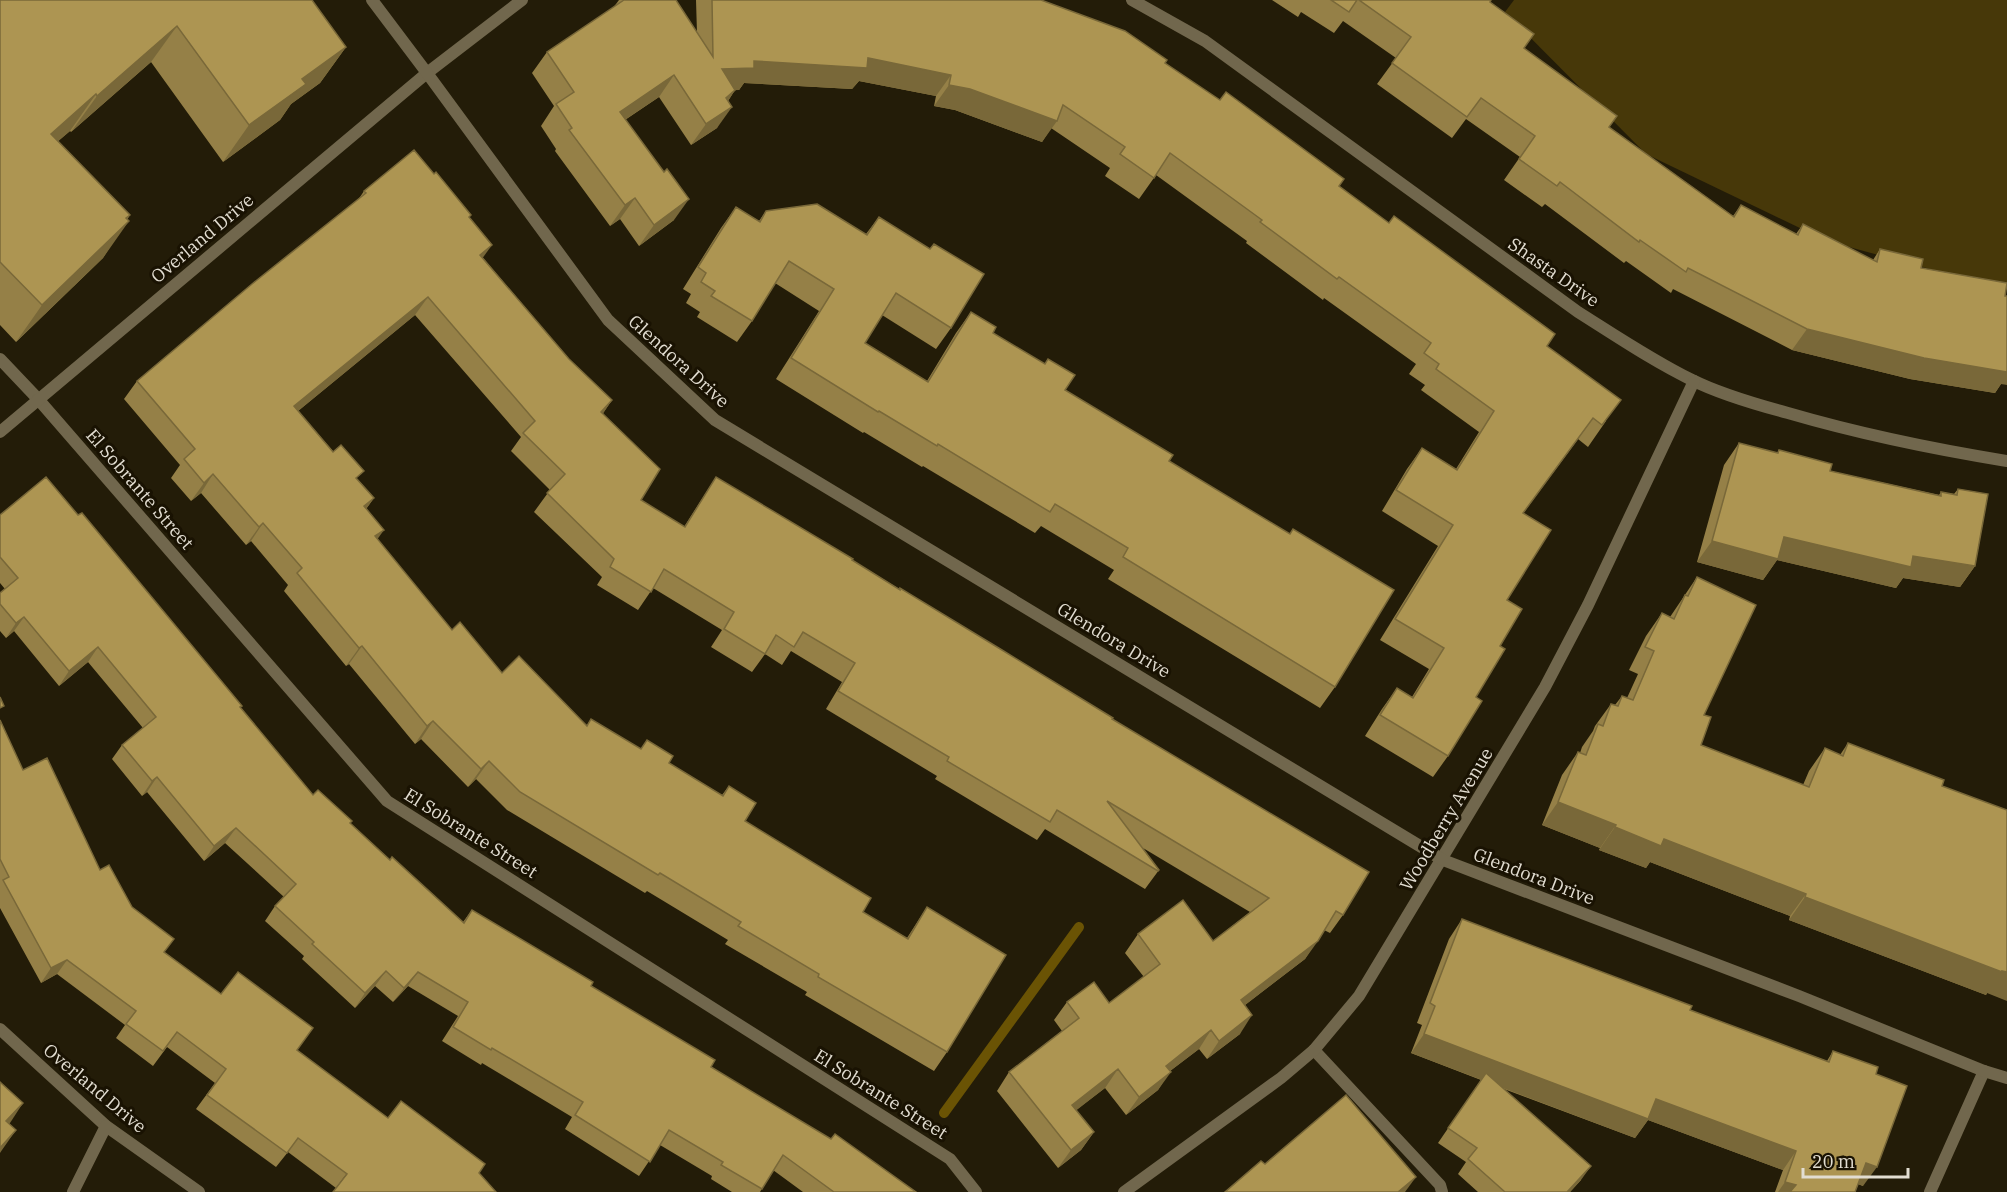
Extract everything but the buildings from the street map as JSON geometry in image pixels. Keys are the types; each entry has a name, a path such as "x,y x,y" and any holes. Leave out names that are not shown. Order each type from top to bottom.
{"street":[{"name":"Glendora Drive","path":"372,0 608,320 715,420 1443,860 2007,1078"},
{"path":"427,73 522,0"},
{"name":"Shasta Drive","path":"1132,0 1204,41 1578,312 1636,349 1694,381 1762,406 1832,426 1929,448 2007,461"},
{"name":"Overland Drive","path":"0,432 427,73"},
{"name":"El Sobrante Street","path":"0,359 38,399 387,801 950,1159 976,1192"},
{"name":"Woodberry Avenue","path":"1124,1192 1281,1078 1314,1050 1359,996 1443,860 1545,687 1588,605 1694,381"},
{"name":"Overland Drive","path":"0,1029 106,1126 199,1192"},
{"path":"1314,1050 1440,1185 1442,1192"},
{"path":"1930,1192 1984,1071"},
{"path":"73,1192 106,1126"}],"shaded area":[{"path":"1514,0 2007,0 2007,290 1827,241 1646,154 1505,12"}],"waterway":[{"path":"944,1113 1079,927"}]}
